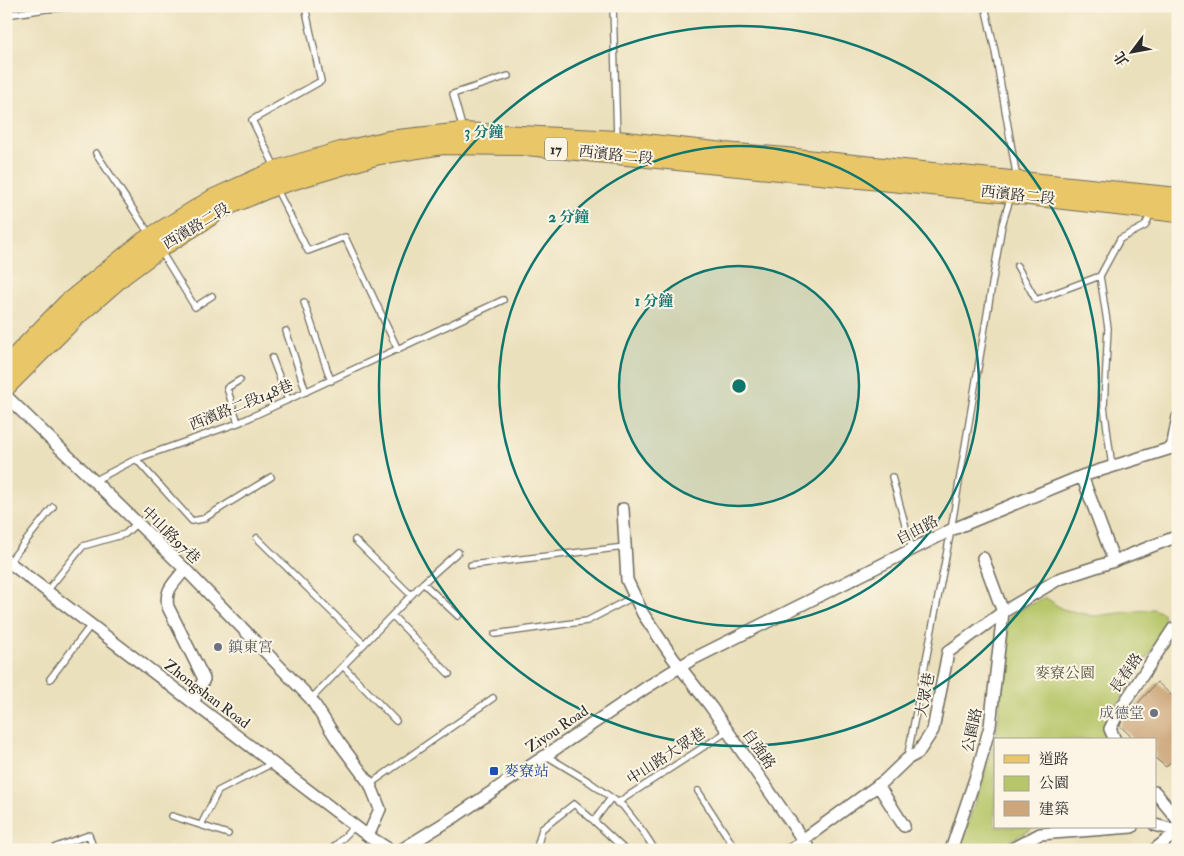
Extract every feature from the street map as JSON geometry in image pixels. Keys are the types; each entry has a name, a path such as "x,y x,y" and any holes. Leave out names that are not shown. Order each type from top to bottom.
{"main road":[{"name":"西濱路二段","path":"6,387 77,316 124,275 155,243 276,178 341,151 389,140 439,133 463,132 1013,188 1178,197"},
{"name":"西濱路二段","path":"276,178 379,154 442,146 616,147"},
{"name":"西濱路二段","path":"1013,188 1178,213"},
{"name":"西濱路二段","path":"6,366 67,303 144,241 155,243"}],"street":[{"name":"中山路97巷","path":"6,396 185,570 311,699 338,741 370,784 380,809 368,836"},
{"path":"1175,447 1178,417"},
{"name":"自由路","path":"680,667 951,530 1082,476 1175,447"},
{"path":"1082,476 1114,561"},
{"name":"自強路","path":"623,508 627,580 643,614 728,731 810,850"},
{"path":"983,558 1003,612 1059,579 1114,561 1178,536"},
{"name":"Zhongshan Road","path":"8,561 368,836 390,850"},
{"path":"185,570 168,592 167,601 168,607 204,680 193,702"},
{"name":"大眾巷","path":"804,839 878,785 907,759 918,753 934,730 948,652 1003,612"},
{"name":"公園路","path":"952,850 990,726 1003,612"},
{"name":"長春路","path":"1114,738 1110,729 1118,711 1174,630 1178,628"},
{"name":"Ziyou Road","path":"401,850 456,816 639,692 680,667"},
{"path":"878,785 904,826"},
{"path":"1156,793 1178,820"},
{"path":"1156,825 1178,831"},
{"path":"1010,850 1040,834 1119,828"},
{"path":"1154,850 1178,831"}],"lane":[{"path":"6,15 91,6"},
{"path":"305,6 322,81 252,120 308,251 345,237 398,350"},
{"path":"613,6 616,147"},
{"path":"907,759 951,530 1002,225 1016,173 995,51 985,6"},
{"path":"463,132 453,94 508,76"},
{"path":"96,153 195,307 212,296"},
{"path":"1112,467 1104,406 1108,328 1100,276 1120,239 1145,226 1152,210"},
{"path":"1017,266 1036,300 1100,276"},
{"name":"西濱路二段148巷","path":"94,481 136,458 238,423 503,300"},
{"path":"304,302 331,381"},
{"path":"286,331 306,392"},
{"path":"272,358 288,400"},
{"path":"238,423 227,388 240,380"},
{"path":"136,458 192,521 203,519 271,477"},
{"path":"892,477 912,549"},
{"path":"8,561 53,507"},
{"path":"47,591 83,546 124,534 137,523"},
{"path":"257,538 364,644"},
{"path":"354,540 411,595"},
{"path":"470,565 625,547"},
{"path":"311,699 423,583 458,552"},
{"path":"423,583 458,616"},
{"path":"495,634 587,621 635,596"},
{"path":"392,615 449,674"},
{"path":"50,679 91,625"},
{"path":"343,666 396,721"},
{"path":"370,784 493,698"},
{"name":"中山路大眾巷","path":"617,802 728,731"},
{"path":"545,755 588,781 622,806 655,850"},
{"path":"201,825 218,791 274,764"},
{"path":"698,791 736,850"},
{"path":"594,821 611,798"},
{"path":"544,850 538,844 542,829 574,804 625,850"},
{"path":"172,816 228,834"},
{"path":"331,850 355,826"},
{"path":"56,847 89,835 94,850"},
{"path":"784,850 804,839"}],"green space":[{"name":"麥寮公園","path":"1045,597 1062,609 1094,616 1153,609 1163,613 1165,625 1160,638 1104,726 1107,738 996,738 1009,616"},
{"path":"994,744 994,828 1034,828 1013,839 1001,850 959,850"}],"building":[{"name":"成德堂","path":"1157,682 1178,701 1178,754 1166,767 1156,759 1156,738 1133,738 1120,726 1122,721"}],"place":[{"name":"鎮東宮","path":"218,647"},
{"name":"成德堂","path":"1154,713"},
{"name":"麥寮站","path":"494,771"}]}
